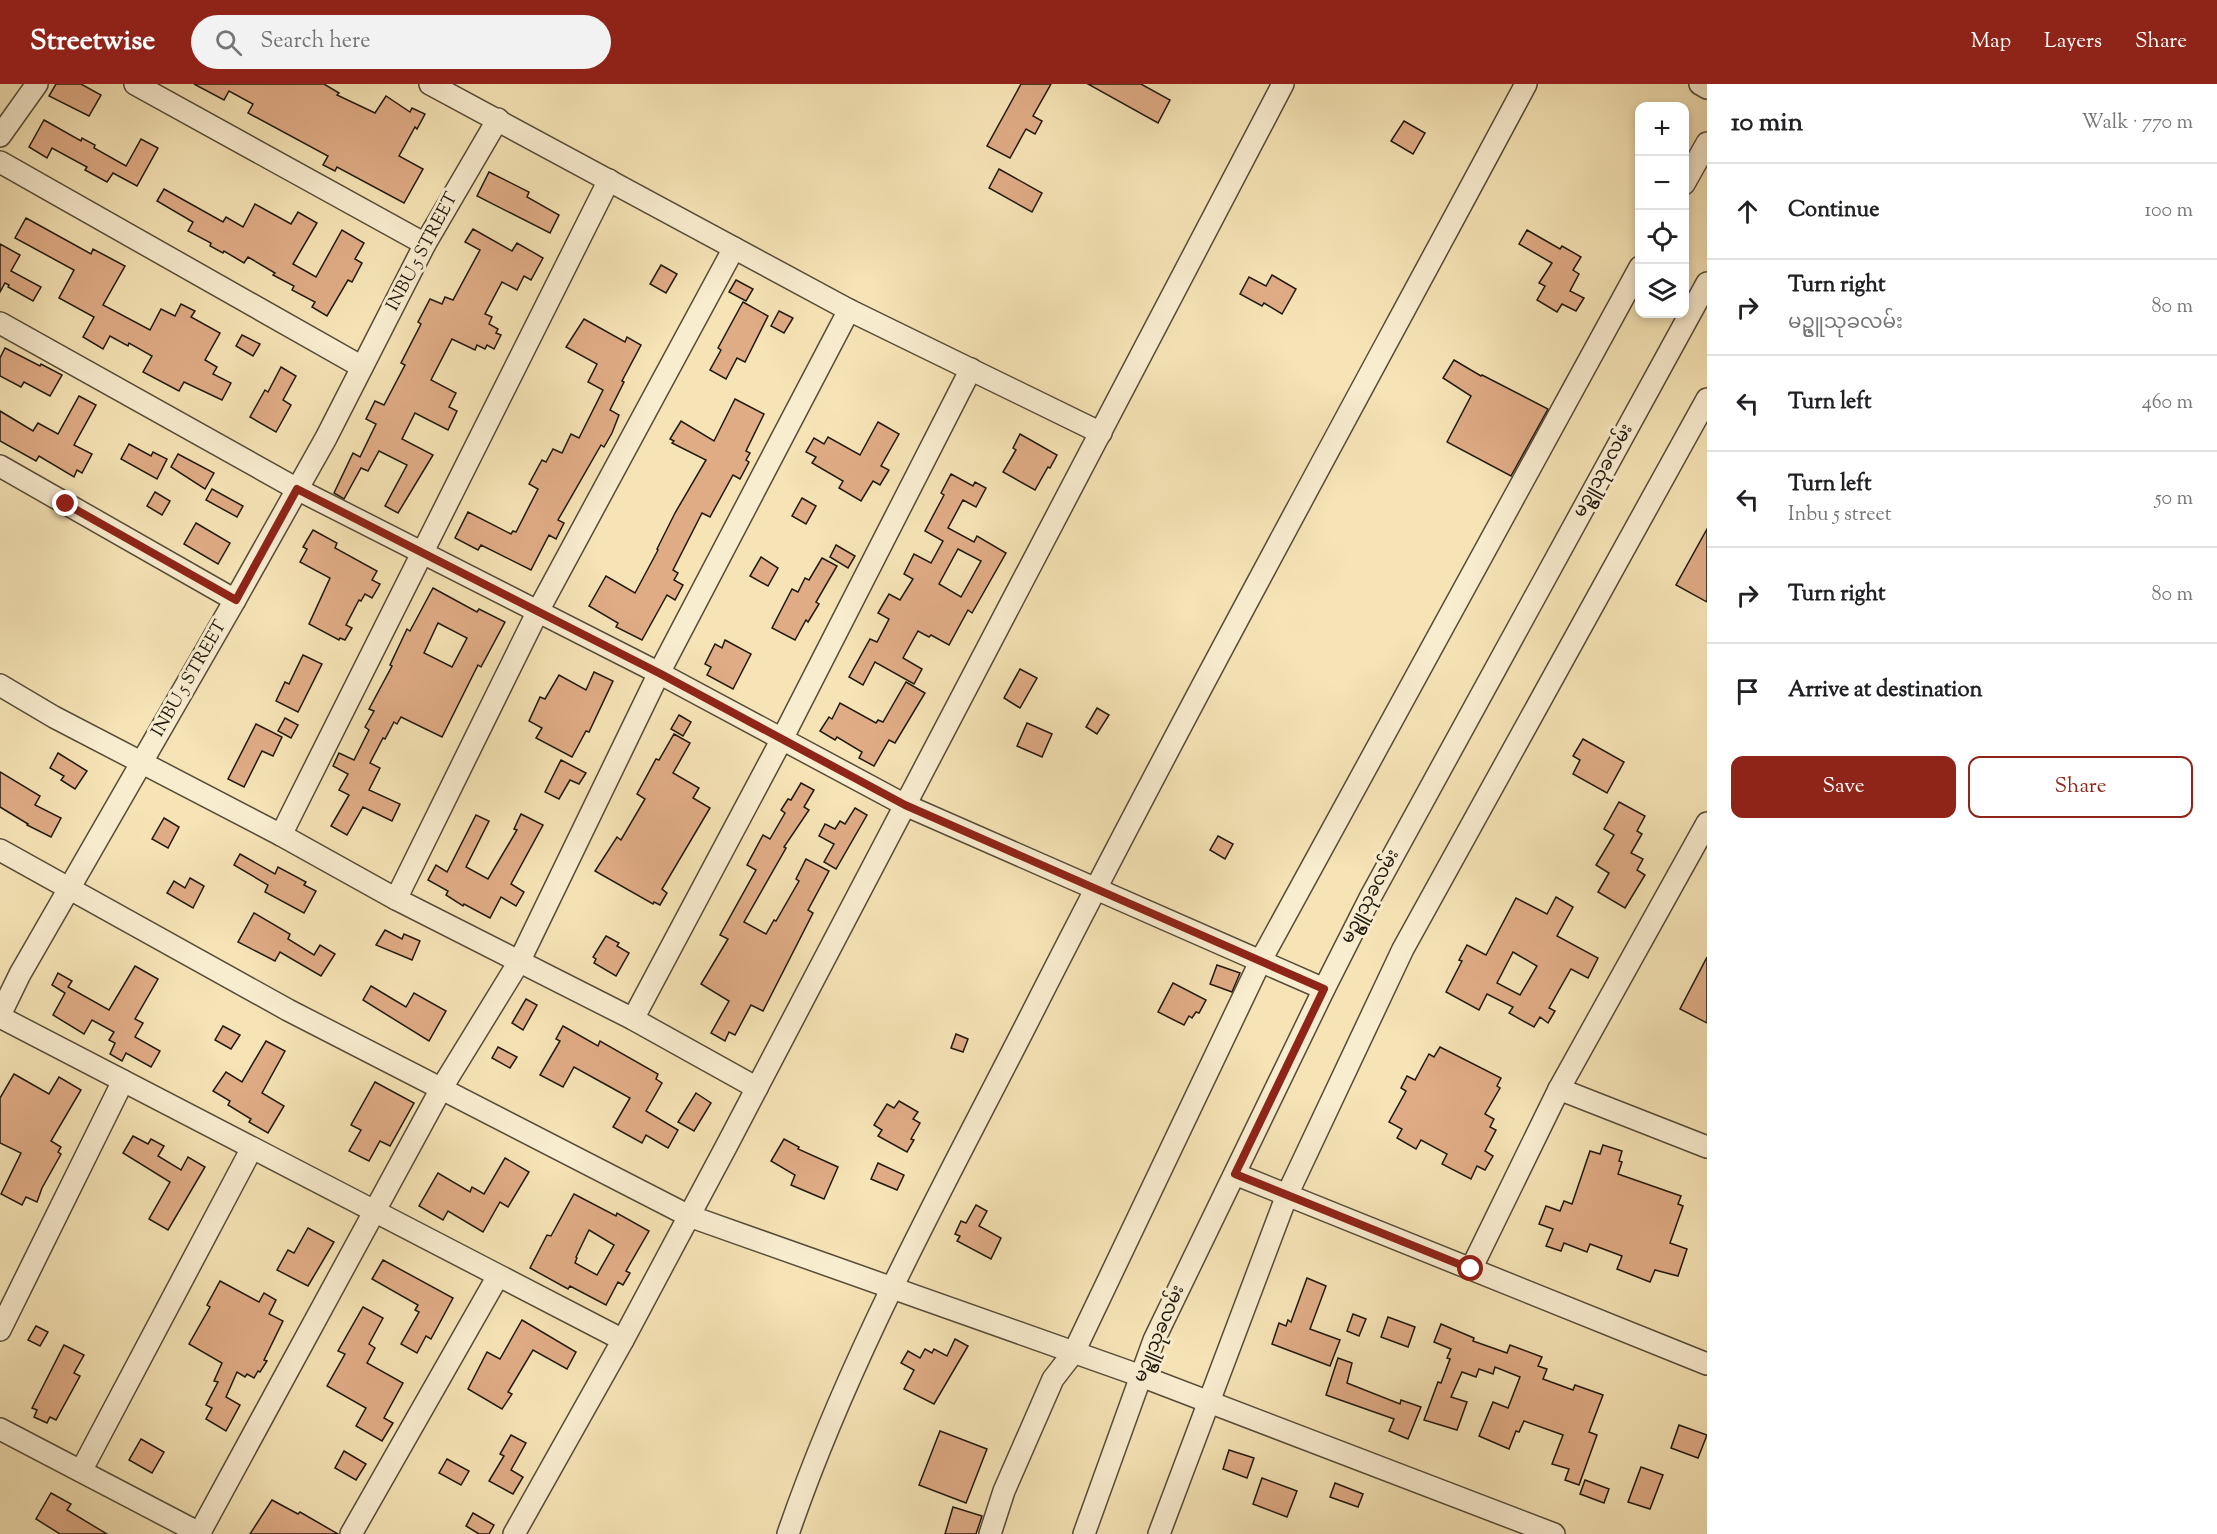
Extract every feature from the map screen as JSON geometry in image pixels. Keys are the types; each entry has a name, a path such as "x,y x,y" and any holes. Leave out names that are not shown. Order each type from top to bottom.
{"street":[{"path":"0,136 37,84"},
{"path":"135,84 425,244"},
{"path":"430,84 849,310 1101,433"},
{"path":"514,1534 623,1340 757,1088 1283,84"},
{"path":"788,1534 810,1471 892,1288 1094,890 1526,84"},
{"path":"1700,84 1707,88"},
{"name":"INBU 5 STREET","path":"0,1016 20,974 236,600 362,367 425,244 498,119"},
{"path":"1689,175 1707,143"},
{"path":"0,162 362,367"},
{"path":"281,835 609,180"},
{"path":"396,899 538,611 734,248"},
{"path":"990,1534 1004,1491 1053,1379 1074,1352 1261,960 1635,276"},
{"name":"မဥ္ဇူသုခလမ်း","path":"1084,1534 1154,1340 1324,989 1371,896 1707,283"},
{"path":"0,1429 199,1534 441,1089 519,962 659,673 849,310"},
{"path":"0,322 297,489 659,673 905,805 1094,890 1324,989"},
{"path":"633,1020 782,739 971,369"},
{"path":"1159,1534 1287,1195 1403,950 1707,399"},
{"path":"0,466 236,600"},
{"path":"0,685 54,717 281,835 396,899 633,1020 757,1088"},
{"path":"1471,1269 1559,1089 1707,823"},
{"path":"0,850 288,1010 689,1216 1141,1376 1554,1534"},
{"path":"0,1016 623,1340"},
{"path":"0,1330 123,1081"},
{"path":"1559,1089 1707,1147"},
{"path":"81,1471 252,1148"},
{"path":"1235,1174 1707,1364"},
{"path":"351,1534 498,1276"}],"building":[{"path":"56,84 81,84 101,95 89,116 49,96"},
{"path":"194,84 324,84 339,93 337,95 375,113 386,96 410,112 412,108 425,114 399,156 423,169 404,203 337,167 335,171 323,165 328,156 248,113 253,104 229,91 224,100"},
{"path":"1021,84 1051,84 1033,116 1042,121 1035,134 1026,129 1010,158 987,146"},
{"path":"1088,84 1141,84 1170,100 1158,123"},
{"path":"44,120 81,141 82,138 95,145 94,148 126,166 141,139 158,148 137,186 113,173 107,182 85,170 87,167 52,148 47,158 29,147"},
{"path":"1404,121 1425,133 1413,154 1391,141"},
{"path":"999,169 1042,193 1032,212 989,188"},
{"path":"489,172 529,192 527,197 559,215 550,233 477,196"},
{"path":"164,189 223,222 226,217 243,227 255,204 291,224 298,212 317,223 293,264 316,277 342,230 364,243 355,259 362,263 352,282 348,280 327,316 312,307 315,302 292,290 294,286 273,275 275,273 248,257 244,263 224,251 223,253 210,246 211,243 188,231 193,222 157,201"},
{"path":"26,218 91,254 93,249 125,266 103,305 150,330 161,309 175,316 181,304 195,311 191,317 220,333 205,360 217,367 213,374 231,383 222,400 184,382 179,391 143,372 152,356 129,343 128,346 110,336 103,349 83,337 94,317 59,298 74,270 15,238"},
{"path":"473,229 512,251 517,243 543,258 531,280 524,276 517,290 502,282 485,314 492,317 489,324 498,329 496,333 501,335 494,349 487,345 485,349 477,345 475,350 452,339 431,380 456,393 449,407 457,411 448,430 415,413 402,439 433,455 398,513 385,506 407,465 379,451 368,471 361,468 344,499 334,493 353,453 360,457 376,424 366,419 375,401 384,405 405,365 401,363 421,324 418,322 430,299 442,304 445,297 453,300 480,250 465,242"},
{"path":"1527,230 1560,249 1562,246 1581,257 1573,270 1579,274 1570,291 1584,298 1576,311 1562,304 1557,312 1537,300 1545,286 1539,283 1552,263 1519,244"},
{"path":"0,244 20,255 11,271 41,287 33,301 5,283 0,292"},
{"path":"661,265 677,274 666,293 650,284"},
{"path":"1272,275 1296,289 1282,314 1264,303 1262,306 1240,294 1249,277 1266,286"},
{"path":"736,280 753,289 746,301 729,292"},
{"path":"743,302 768,316 745,362 737,358 726,379 710,370 721,350 718,348"},
{"path":"779,311 793,318 784,333 771,326"},
{"path":"584,319 625,342 627,337 641,345 610,410 619,415 612,433 604,447 601,445 558,520 564,523 556,539 549,535 531,570 481,545 478,550 455,538 468,512 511,534 513,531 516,532 538,489 529,484 542,460 546,462 553,449 562,453 571,434 579,438 603,390 588,382 597,364 566,347"},
{"path":"242,335 260,344 253,356 236,346"},
{"path":"5,348 62,375 50,396 24,382 21,387 0,376 0,358"},
{"path":"1454,360 1548,409 1511,476 1447,442 1471,396 1443,378"},
{"path":"281,367 296,376 283,400 291,405 276,432 250,417 265,390 268,392"},
{"path":"79,396 96,405 74,445 92,454 82,473 77,470 74,477 39,456 36,461 0,441 0,411 33,431 38,423 58,434"},
{"path":"735,399 764,414 746,451 750,453 746,460 749,462 740,479 733,475 710,517 702,513 673,570 678,573 674,580 683,585 675,600 667,595 642,640 616,627 618,623 589,606 606,576 635,593 675,513 706,460 672,443 674,441 670,439 681,421 714,441"},
{"path":"878,422 899,434 881,466 889,470 880,485 873,481 861,501 839,488 843,481 812,463 816,457 806,452 814,438 824,444 828,437 860,455"},
{"path":"1020,434 1057,455 1035,490 1003,472 1016,450 1013,448"},
{"path":"129,444 151,456 153,452 167,459 157,479 121,459"},
{"path":"178,454 214,473 205,489 171,467"},
{"path":"951,474 973,486 975,482 986,488 976,507 963,500 948,528 974,542 977,536 1006,553 972,613 968,610 949,645 918,631 903,658 922,669 914,684 875,662 863,685 849,677 870,639 877,642 889,619 878,613 889,594 900,600 913,579 904,574 914,554 931,563 943,541 925,531 944,495 941,493","holes":["958,549 981,561 961,597 939,584"]},
{"path":"212,489 243,506 237,517 206,500"},
{"path":"155,492 170,501 162,515 147,506"},
{"path":"802,498 816,506 806,524 792,516"},
{"path":"196,523 230,543 218,564 184,544"},
{"path":"1707,529 1707,602 1676,585"},
{"path":"313,530 337,543 335,548 377,571 372,580 380,584 372,598 365,594 361,601 359,600 346,625 352,628 345,640 340,638 339,640 309,624 330,578 300,562 307,549 303,547"},
{"path":"836,545 855,556 848,568 830,557"},
{"path":"761,557 778,568 768,586 750,576"},
{"path":"822,558 837,566 816,602 819,604 808,622 806,620 795,640 772,628 792,589 798,592 805,578 809,580"},
{"path":"433,588 477,612 479,609 505,622 481,667 478,665 442,737 401,717 397,724 394,722 370,763 380,768 369,790 400,804 392,821 363,807 347,835 331,826 349,795 339,790 348,774 333,766 339,753 354,760 369,730 365,727 374,711 369,709 392,666 390,665 407,629 410,631","holes":["438,623 467,638 452,667 424,653"]},
{"path":"725,640 751,654 733,689 707,675 711,667 705,664 715,644 722,648"},
{"path":"303,655 322,664 298,712 276,701 285,682 289,684"},
{"path":"1020,669 1037,678 1020,708 1004,698"},
{"path":"594,672 613,681 589,732 586,731 572,757 536,738 542,728 529,721 540,697 545,699 559,675 586,690"},
{"path":"906,682 925,693 895,743 889,740 874,766 859,758 862,752 837,737 835,740 820,731 829,717 832,719 840,703 876,723 878,720 883,722"},
{"path":"1097,708 1109,715 1097,734 1086,727"},
{"path":"679,715 691,722 683,736 671,729"},
{"path":"285,718 298,725 291,738 278,731"},
{"path":"1027,723 1052,734 1042,757 1017,746"},
{"path":"256,724 282,737 273,756 262,751 244,787 228,779"},
{"path":"674,734 690,743 673,773 699,788 693,798 710,808 662,889 667,893 660,905 654,902 653,904 595,871 617,837 621,840 645,799 637,794 656,759 659,760"},
{"path":"1583,739 1624,762 1607,793 1573,774 1580,760 1573,756"},
{"path":"58,753 87,771 75,789 61,780 64,776 50,768"},
{"path":"561,760 586,773 579,784 570,780 559,799 545,792"},
{"path":"0,772 40,796 35,805 61,818 51,837 27,825 0,807"},
{"path":"801,783 814,790 804,807 809,810 784,847 786,848 744,922 766,934 799,881 796,879 806,859 829,871 808,910 813,913 763,1011 751,1005 735,1035 729,1032 725,1041 711,1033 729,1001 701,984 728,939 720,935 756,870 747,865 763,835 770,839 785,813 781,810 788,799 791,800"},
{"path":"1619,802 1645,816 1637,831 1642,834 1631,853 1643,859 1637,870 1645,875 1625,908 1598,892 1609,873 1596,865 1614,835 1604,829"},
{"path":"855,808 867,815 836,869 824,862 834,844 819,836 825,824 835,829 840,821 845,824"},
{"path":"521,814 543,825 511,884 524,892 516,906 501,897 490,918 464,904 463,906 446,895 448,891 428,880 436,865 447,872 476,815 489,821 466,867 488,879 517,830 514,829"},
{"path":"164,818 179,827 168,848 152,839"},
{"path":"1218,836 1233,844 1225,859 1210,850"},
{"path":"240,854 275,874 278,867 306,882 304,885 316,891 304,913 265,892 268,885 234,865"},
{"path":"190,878 204,886 193,908 167,893 174,881 185,888"},
{"path":"1556,897 1573,907 1557,936 1598,958 1588,978 1571,969 1549,1008 1555,1011 1548,1023 1540,1017 1534,1027 1509,1013 1513,1007 1487,994 1479,1010 1446,992 1462,961 1459,960 1467,945 1486,955 1516,898 1547,914","holes":["1513,952 1537,966 1520,995 1497,983"]},
{"path":"254,913 290,934 288,939 314,955 320,945 335,954 321,976 280,952 275,961 238,942"},
{"path":"385,930 402,939 404,934 420,941 412,960 376,945"},
{"path":"606,936 619,943 617,946 629,953 616,976 594,963 596,959 593,957"},
{"path":"1707,957 1707,1023 1680,1009"},
{"path":"1217,965 1240,973 1232,992 1210,984"},
{"path":"135,966 158,979 135,1019 143,1023 135,1037 160,1051 151,1067 126,1053 122,1061 110,1054 115,1043 109,1040 114,1032 92,1020 84,1034 53,1015 65,993 52,985 58,973 72,981 68,987 109,1010"},
{"path":"1173,983 1206,1000 1199,1013 1196,1012 1192,1018 1189,1016 1184,1025 1158,1012"},
{"path":"371,986 406,1007 414,993 446,1011 429,1041 363,1000"},
{"path":"526,999 537,1005 523,1030 512,1023"},
{"path":"223,1026 240,1035 231,1049 215,1040"},
{"path":"563,1026 598,1046 600,1041 658,1074 656,1079 662,1083 646,1111 678,1130 668,1148 646,1135 642,1143 613,1127 630,1098 574,1067 563,1087 540,1075 560,1041 556,1039"},
{"path":"956,1034 968,1039 963,1052 951,1048"},
{"path":"266,1041 285,1051 262,1093 284,1106 268,1133 249,1122 251,1119 228,1105 230,1101 213,1091 226,1072 242,1082"},
{"path":"498,1047 517,1057 510,1068 492,1058"},
{"path":"1440,1047 1501,1078 1497,1086 1500,1088 1485,1114 1494,1119 1490,1127 1496,1130 1485,1151 1493,1156 1485,1170 1477,1166 1471,1179 1442,1164 1447,1154 1421,1140 1416,1149 1397,1138 1402,1129 1389,1122 1406,1091 1401,1088 1407,1076 1415,1080 1429,1054 1434,1057"},
{"path":"14,1074 49,1094 59,1077 81,1090 51,1141 61,1147 58,1152 61,1154 37,1202 26,1197 22,1205 1,1194 21,1153 0,1143 0,1098"},
{"path":"375,1082 414,1103 390,1146 380,1141 369,1161 349,1151 361,1130 351,1125"},
{"path":"696,1093 711,1103 694,1131 678,1122"},
{"path":"899,1101 918,1112 913,1119 920,1123 907,1152 878,1136 882,1130 874,1125 887,1104 894,1108"},
{"path":"133,1136 148,1144 151,1139 164,1146 158,1156 181,1170 188,1157 205,1167 168,1230 149,1219 170,1182 123,1153"},
{"path":"784,1139 799,1147 798,1149 838,1167 824,1199 791,1185 795,1175 771,1161"},
{"path":"1603,1145 1622,1151 1619,1161 1622,1162 1618,1174 1681,1196 1678,1204 1683,1206 1670,1243 1687,1249 1678,1276 1655,1270 1650,1282 1617,1269 1622,1256 1590,1244 1587,1252 1564,1243 1561,1251 1546,1246 1553,1229 1539,1224 1546,1206 1560,1211 1564,1201 1572,1204 1590,1151 1600,1154"},
{"path":"505,1158 529,1172 508,1207 500,1202 483,1232 448,1211 443,1220 419,1206 438,1173 470,1192 472,1187 484,1194"},
{"path":"878,1163 904,1175 897,1190 871,1179"},
{"path":"574,1194 616,1216 617,1213 649,1231 626,1271 630,1273 623,1285 618,1282 606,1305 570,1286 568,1289 530,1268 547,1235 551,1236","holes":["589,1230 614,1245 597,1275 575,1263"]},
{"path":"976,1205 987,1211 979,1226 1001,1238 991,1259 957,1241 960,1236 955,1234 961,1221 966,1223"},
{"path":"308,1228 334,1242 308,1286 277,1270 288,1250 294,1253"},
{"path":"383,1260 453,1298 431,1339 426,1336 417,1353 401,1344 419,1312 415,1310 418,1305 372,1279"},
{"path":"1307,1278 1326,1286 1310,1329 1340,1340 1330,1366 1272,1344 1279,1323 1286,1326 1288,1320 1291,1322"},
{"path":"220,1281 259,1302 264,1293 276,1300 269,1314 283,1321 264,1360 267,1361 260,1372 258,1371 254,1378 247,1374 245,1377 237,1372 226,1397 240,1405 226,1431 206,1419 212,1408 206,1405 218,1382 214,1381 222,1363 189,1344 210,1307 207,1305"},
{"path":"363,1307 383,1318 369,1344 375,1348 367,1363 403,1383 384,1418 393,1423 382,1441 356,1426 366,1408 327,1386 345,1354 338,1351"},
{"path":"1353,1314 1366,1319 1359,1336 1347,1331"},
{"path":"1388,1317 1415,1327 1408,1347 1381,1337"},
{"path":"522,1320 576,1352 567,1369 533,1350 508,1392 512,1394 502,1409 468,1389 487,1352 500,1359"},
{"path":"1441,1324 1474,1338 1473,1341 1507,1353 1510,1345 1542,1357 1538,1366 1547,1369 1543,1379 1573,1390 1575,1385 1603,1395 1589,1432 1597,1435 1579,1485 1565,1480 1569,1469 1552,1464 1563,1435 1524,1421 1519,1432 1516,1431 1509,1449 1479,1436 1493,1402 1508,1408 1520,1377 1495,1367 1493,1374 1479,1369 1476,1377 1462,1372 1451,1397 1467,1402 1457,1430 1424,1420 1438,1382 1441,1383 1450,1359 1447,1358 1451,1349 1434,1342"},
{"path":"36,1326 48,1332 40,1346 28,1340"},
{"path":"955,1339 968,1346 934,1404 904,1389 914,1370 901,1363 908,1351 920,1358 925,1349 932,1353 934,1349 947,1356"},
{"path":"64,1345 84,1355 74,1373 80,1376 56,1420 50,1417 47,1423 34,1417 37,1410 32,1408"},
{"path":"1338,1358 1352,1363 1347,1383 1400,1404 1401,1400 1421,1407 1408,1439 1389,1431 1394,1419 1326,1395"},
{"path":"1679,1425 1707,1435 1698,1458 1671,1448"},
{"path":"940,1431 987,1449 966,1503 919,1485"},
{"path":"511,1435 526,1443 511,1470 523,1477 513,1494 489,1481 504,1456 500,1454"},
{"path":"141,1439 164,1452 152,1473 129,1460"},
{"path":"1229,1450 1254,1458 1247,1478 1223,1469"},
{"path":"344,1451 366,1464 356,1480 335,1468"},
{"path":"447,1459 469,1471 461,1485 439,1473"},
{"path":"1641,1467 1663,1475 1650,1509 1628,1502"},
{"path":"1262,1478 1297,1491 1287,1517 1253,1504"},
{"path":"1585,1480 1609,1489 1604,1503 1580,1494"},
{"path":"1335,1483 1363,1494 1358,1507 1330,1497"},
{"path":"51,1493 71,1504 67,1510 107,1534 60,1534 36,1519"},
{"path":"272,1500 298,1514 300,1512 338,1534 250,1534"},
{"path":"953,1507 982,1516 976,1534 945,1534"},
{"path":"473,1513 494,1525 489,1534 479,1534 466,1526"}],"route":[{"path":"66,504 236,600 297,489 659,673 905,805 1094,890 1324,989 1235,1174 1471,1269"}]}
